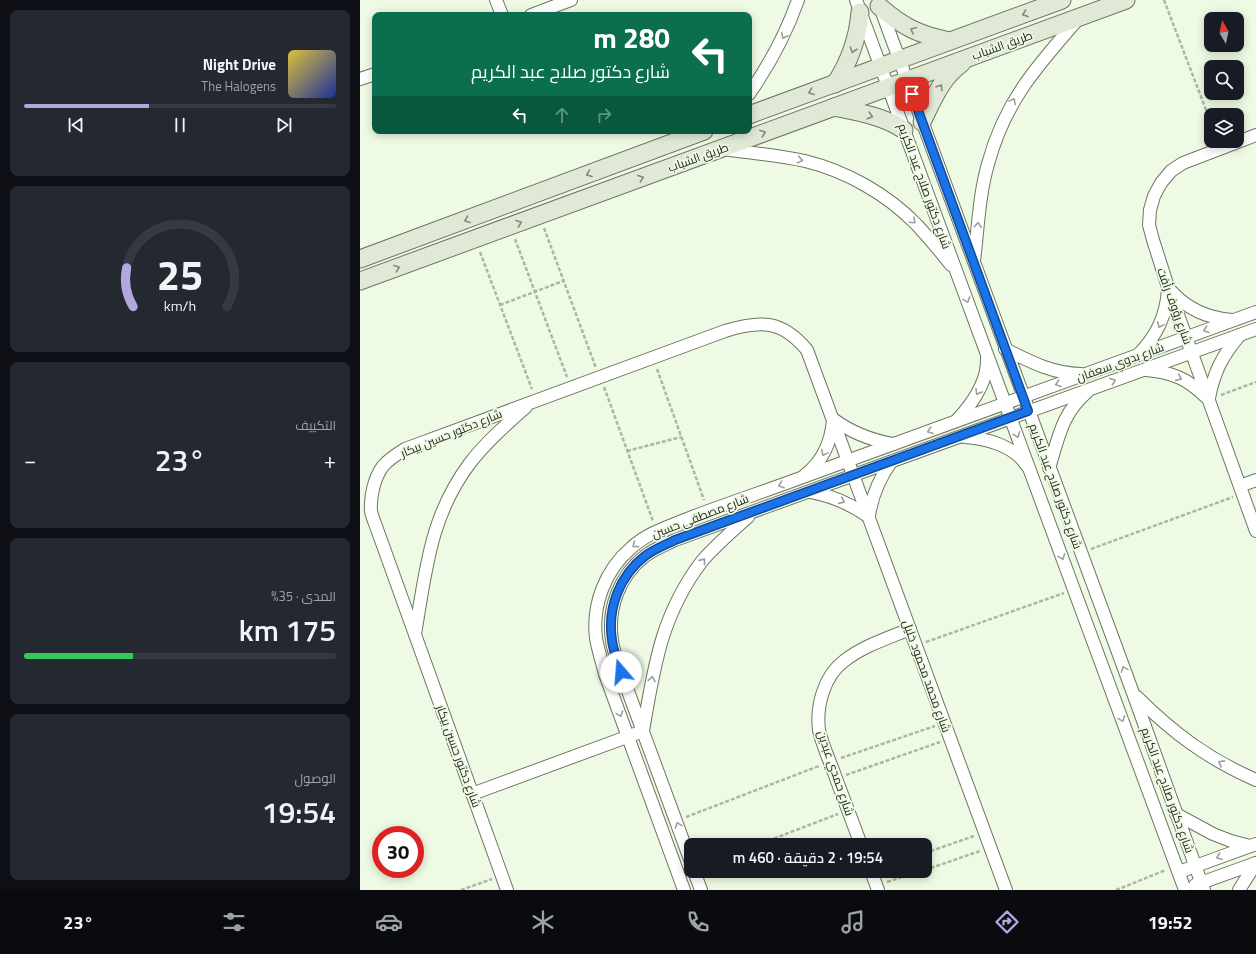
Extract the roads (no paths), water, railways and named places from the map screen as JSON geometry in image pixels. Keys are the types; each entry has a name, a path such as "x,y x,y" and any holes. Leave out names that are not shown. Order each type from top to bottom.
{"main road":[{"name":"طريق الشباب","path":"752,114 1062,0"},
{"name":"طريق الشباب","path":"360,281 888,86 1126,0"},
{"path":"878,3 894,19 912,30 931,37 950,41"},
{"path":"836,84 847,64 856,42 858,6"},
{"path":"922,122 937,91 946,78 957,66 970,57"},
{"path":"833,107 879,118 894,123 904,130"},
{"name":"طريق الشباب","path":"360,259 696,134"}],"street":[{"path":"496,0 501,12"},
{"path":"539,12 571,0"},
{"path":"752,90 763,74 778,47 798,0"},
{"name":"شارع دكتور صلاح عبد الكريم","path":"878,3 1203,886"},
{"name":"شارع دكتور صلاح عبد الكريم","path":"858,6 1185,889"},
{"path":"974,264 982,190 987,165 1000,129 1017,95 1031,74 1080,17"},
{"path":"360,79 372,75"},
{"name":"شارع رؤوف رأفت","path":"1256,135 1183,162 1171,171 1161,183 1154,196 1150,210 1152,240 1208,400 1256,530"},
{"path":"720,148 784,157 806,162 839,173 865,186 889,201 916,224 958,274"},
{"path":"1168,287 1178,299 1190,308 1204,315 1219,319 1235,320"},
{"path":"1137,356 1148,344 1160,325 1167,302 1168,287"},
{"name":"شارع بدوي سعفان","path":"1006,403 1256,312"},
{"name":"شارع دكتور حسين بيكار","path":"507,890 372,511 372,495 375,481 382,467 392,457 405,449 652,357 742,325 756,323 771,325 785,330 798,339 807,350 848,461"},
{"name":"شارع بدوي سعفان","path":"1011,418 1256,329"},
{"path":"1208,400 1212,381 1219,364 1228,348 1241,334"},
{"path":"1005,348 1037,365 1053,371 1070,374 1086,374"},
{"path":"954,422 965,411 982,384 988,369 987,354"},
{"path":"1143,370 1161,371 1179,377 1195,386 1208,400"},
{"path":"1049,468 1057,437 1063,423 1080,398 1092,388"},
{"path":"415,635 430,546 446,502 457,481 486,444 533,402"},
{"name":"شارع مصطفى حسين","path":"684,890 600,657 596,639 595,622 597,605 609,574 619,560 631,548 656,531 1006,403"},
{"name":"شارع مصطفى حسين","path":"684,842 621,672 612,640 612,608 624,579 634,566 646,555 659,547 1011,418"},
{"path":"833,419 844,427 862,436 881,442 894,444"},
{"path":"801,478 812,470 821,459 832,433 833,419"},
{"path":"959,437 976,438 988,441 1010,450 1024,461 1032,475"},
{"name":"شارع محمد محمود خليل","path":"848,461 1006,890"},
{"path":"811,492 836,498 848,503 869,517 874,494 884,472 891,462"},
{"path":"1241,489 1256,480"},
{"path":"472,794 643,731 657,653 665,628 675,605 688,582 703,561 720,542 753,512"},
{"name":"شارع حمدي عبدين","path":"858,838 836,779 820,730 819,712 822,693 830,676 842,662 859,651 910,629"},
{"path":"1133,693 1160,720 1189,743 1221,763 1256,780"},
{"path":"1176,814 1213,834 1231,841 1253,845"},
{"path":"1177,869 1195,866 1253,845"},
{"path":"1185,889 1203,886 1256,863"},
{"path":"1238,890 1256,863"},
{"path":"697,878 701,890"},
{"path":"873,878 877,888"}]}
